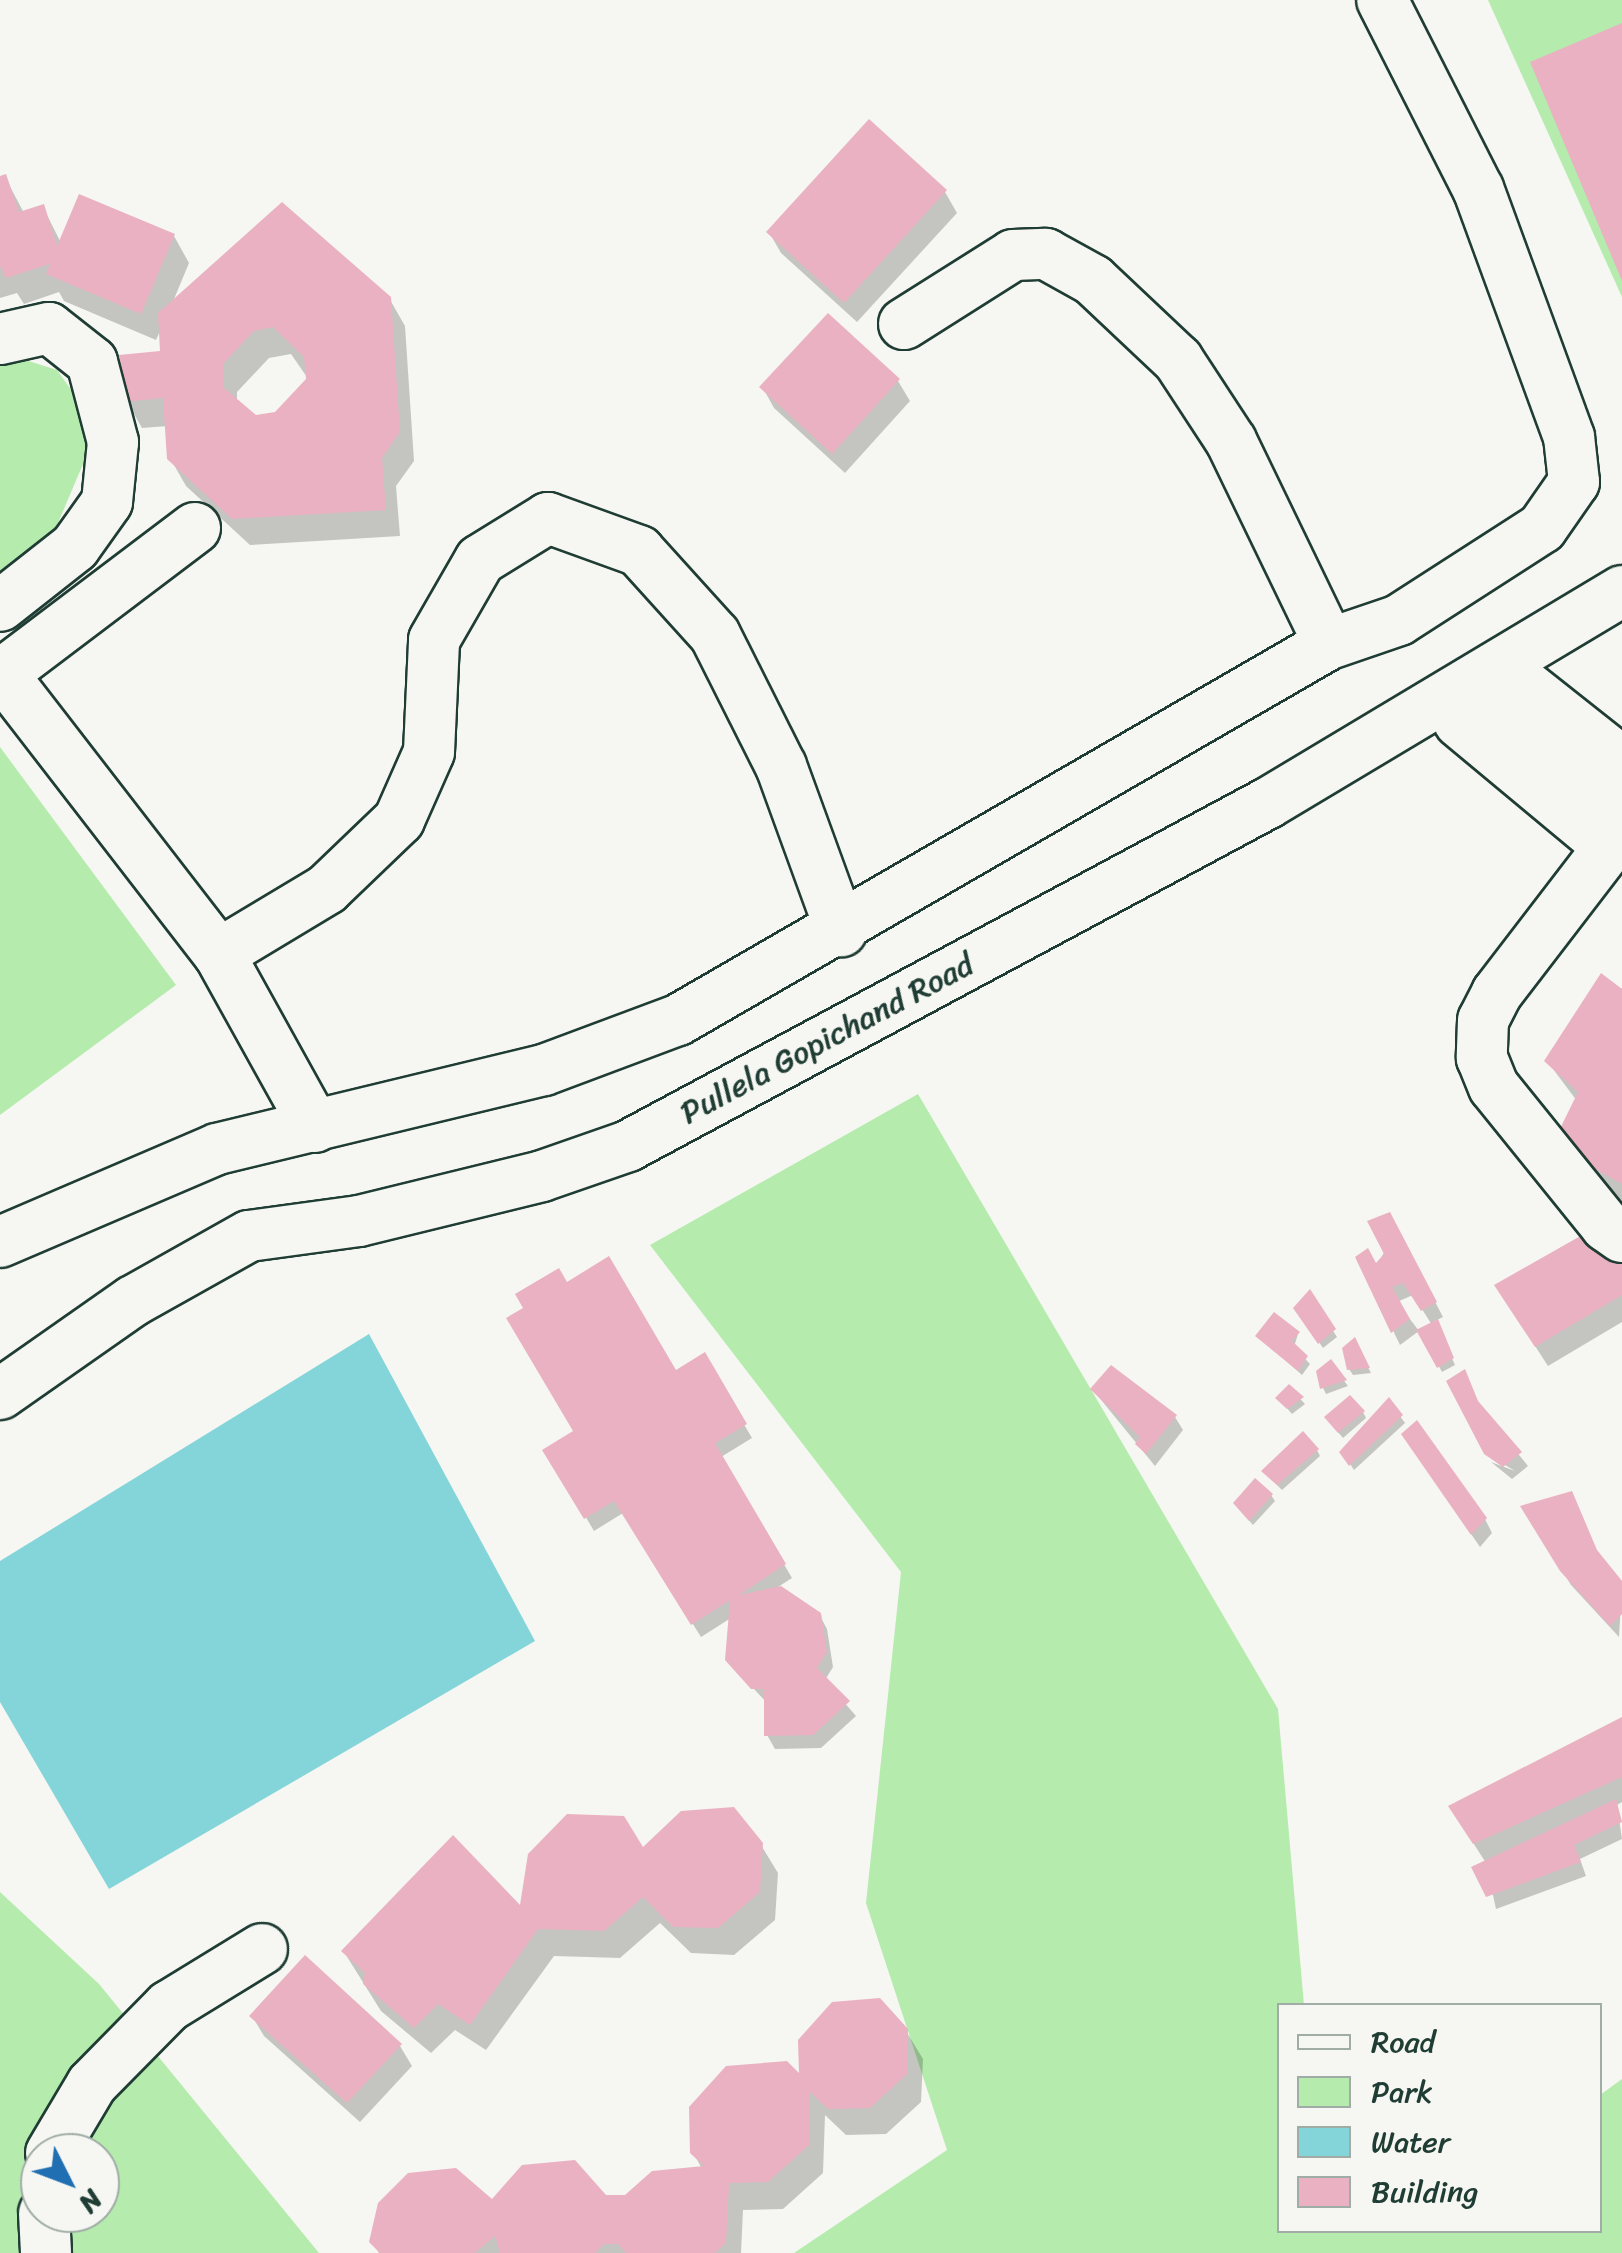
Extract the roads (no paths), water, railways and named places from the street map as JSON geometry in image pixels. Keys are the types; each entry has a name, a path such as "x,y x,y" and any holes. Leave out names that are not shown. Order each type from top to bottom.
{"street":[{"path":"0,1242 217,1149 316,1128 561,1064 678,1020 841,931 1330,644 1399,620 1542,528 1574,482 1569,437 1521,295 1478,189 1382,0"},
{"path":"904,324 1013,255 1046,254 1093,280 1178,360 1231,442 1330,644"},
{"path":"0,339 50,328 92,362 113,442 107,502 76,547 0,606"},
{"path":"219,954 327,889 399,820 429,752 434,640 480,560 548,518 639,551 715,634 781,766 841,931"},
{"path":"195,528 1,672 219,954 316,1128"},
{"name":"Pullela Gopichand Road","path":"0,1394 133,1301 249,1236 359,1221 542,1176 628,1146 1251,812 1466,712 1622,592"},
{"name":"Pullela Gopichand Road","path":"0,1425 149,1321 253,1263 357,1249 543,1203 637,1170 1622,628"},
{"path":"1466,712 1609,735"},
{"path":"1466,712 1617,830 1497,992 1484,1020 1482,1058 1494,1087 1606,1226 1622,1237"},
{"path":"63,2133 92,2084 170,2006 262,1949"}],"water":[{"path":"369,1334 535,1641 109,1889 0,1702 0,1561"}]}
